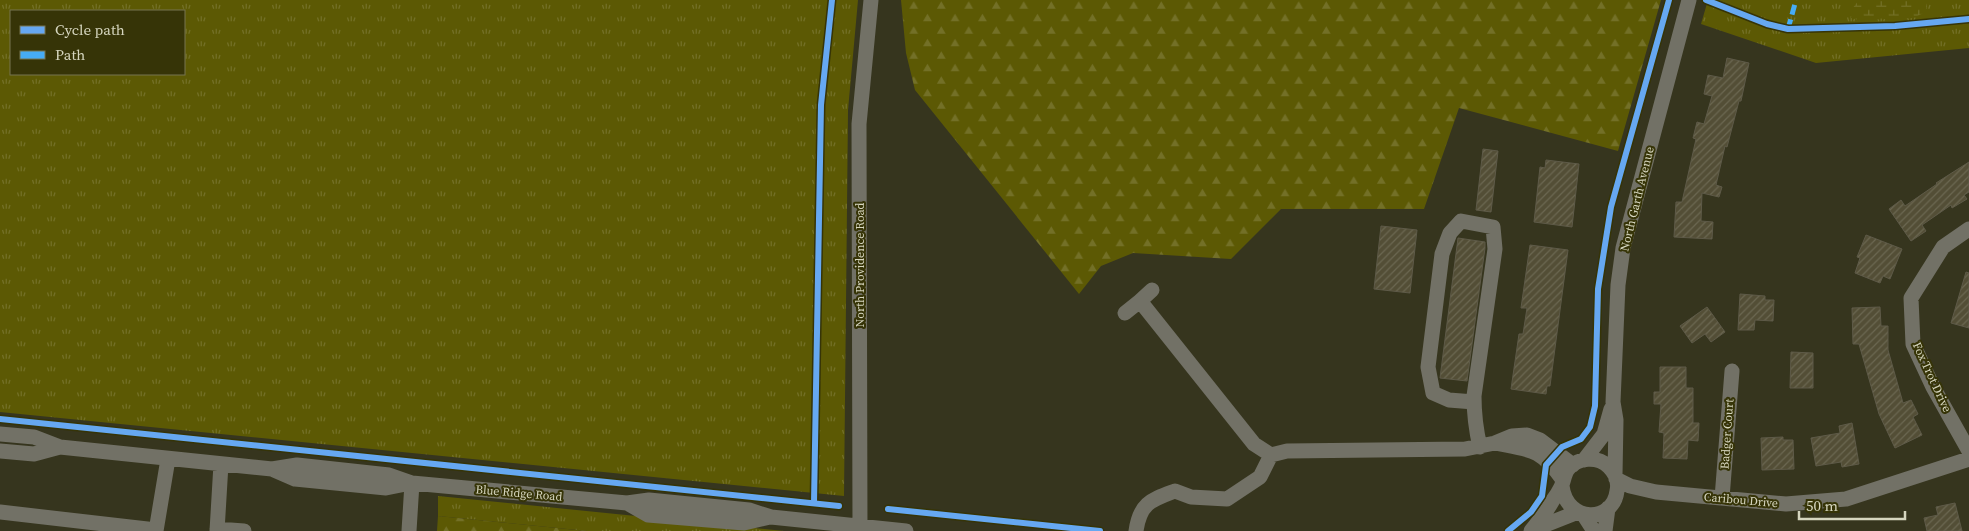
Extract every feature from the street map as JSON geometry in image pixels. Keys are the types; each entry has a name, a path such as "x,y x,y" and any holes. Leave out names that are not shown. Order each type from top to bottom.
{"street":[{"name":"North Providence Road","path":"860,529 859,124 871,0"},
{"name":"North Garth Avenue","path":"1616,477 1616,420 1613,402 1618,285 1623,248 1689,0"},
{"path":"1474,402 1448,400 1433,393 1428,367 1442,254 1450,232 1461,221 1493,227 1495,249 1474,402 1474,420 1480,447"},
{"name":"Fox Trot Drive","path":"1969,230 1943,247 1911,298 1914,344 1933,387 1969,451"},
{"path":"1125,313 1152,290"},
{"path":"1140,301 1254,444 1271,455 1287,451 1480,447 1512,436 1527,435 1540,440 1578,462"},
{"name":"Badger Court","path":"1722,498 1732,371"},
{"name":"North Garth Avenue","path":"1578,462 1604,434 1613,402"},
{"name":"Blue Ridge Road","path":"0,434 34,437 60,448 272,469 295,479 386,488 412,483 627,503 649,500 749,510 771,517 860,529 906,531"},
{"path":"1495,443 1538,453 1551,463 1562,483 1563,496 1567,504 1580,513 1594,531"},
{"name":"Blue Ridge Road","path":"0,451 34,454 60,448"},
{"path":"1136,531 1138,516 1152,499 1175,491 1191,497 1226,499 1260,477 1271,455"},
{"path":"0,512 156,531 168,459"},
{"path":"1531,531 1547,511 1568,469 1578,462 1593,459 1602,462 1616,477 1617,492 1611,504 1605,531"},
{"name":"Caribou Drive","path":"1616,477 1630,486 1656,492 1786,504 1846,499 1969,459"},
{"path":"221,464 217,530 244,531"},
{"path":"409,531 412,483"},
{"name":"Caribou Drive","path":"1611,504 1628,496 1656,492"},
{"path":"1531,531 1580,513 1592,515 1600,513 1611,504"}],"green space":[{"path":"0,0 858,0 848,110 844,496 0,412"},
{"path":"901,0 1661,0 1618,151 1459,108 1424,209 1281,209 1231,259 1133,253 1101,266 1079,294 915,90 906,53"},
{"path":"1708,0 1969,0 1969,48 1816,63 1701,24"},
{"path":"1859,0 1927,0 1926,12 1913,18 1859,20 1851,18 1852,9"},
{"path":"438,496 784,531 587,531 438,516"},
{"path":"438,516 587,531 437,531"}],"building":[{"path":"1727,58 1749,63 1741,101 1739,101 1727,147 1725,146 1716,185 1722,187 1719,197 1702,193 1701,221 1713,222 1712,239 1674,237 1676,202 1682,202 1696,139 1693,138 1697,122 1704,124 1712,96 1704,94 1708,75 1723,78"},
{"path":"1483,149 1498,151 1491,212 1476,210"},
{"path":"1546,160 1579,164 1572,227 1534,222 1540,167 1545,168"},
{"path":"1969,162 1969,192 1964,195 1967,199 1952,208 1951,205 1922,225 1926,231 1911,241 1889,209 1901,200 1905,206"},
{"path":"1381,226 1417,230 1410,293 1374,289"},
{"path":"1866,235 1902,249 1890,279 1883,276 1880,283 1855,273 1860,258 1857,257"},
{"path":"1458,238 1485,242 1467,381 1440,378"},
{"path":"1530,245 1568,250 1550,386 1547,386 1546,394 1511,389 1519,334 1523,334 1527,308 1521,308"},
{"path":"1966,272 1969,273 1969,328 1951,323"},
{"path":"1740,294 1765,296 1765,300 1774,300 1773,321 1755,320 1754,330 1738,330"},
{"path":"1707,307 1725,332 1711,342 1705,334 1692,343 1680,326"},
{"path":"1880,307 1881,326 1888,326 1888,350 1903,403 1911,400 1918,414 1913,417 1922,435 1895,448 1879,414 1859,344 1853,344 1852,308"},
{"path":"1791,352 1813,353 1813,388 1790,388"},
{"path":"1660,367 1686,367 1686,388 1693,388 1693,423 1699,423 1698,441 1688,440 1687,459 1663,458 1664,433 1659,432 1661,404 1654,404 1654,392 1660,392"},
{"path":"1852,423 1859,464 1842,467 1841,462 1816,466 1811,438 1840,433 1839,426"},
{"path":"1783,437 1783,440 1793,440 1794,469 1762,470 1761,438"},
{"path":"1955,503 1962,531 1927,531 1924,518 1938,515 1936,507"}],"marked path":[{"path":"1788,29 1796,0"}],"cycle path":[{"path":"814,503 821,105 832,0"},
{"path":"1508,531 1531,512 1542,496 1546,465 1562,447 1581,439 1590,427 1595,406 1598,289 1611,207 1669,0"},
{"path":"1706,0 1767,24 1788,29 1895,26 1969,19"},
{"path":"0,419 839,506"},
{"path":"888,509 1100,531"}]}
